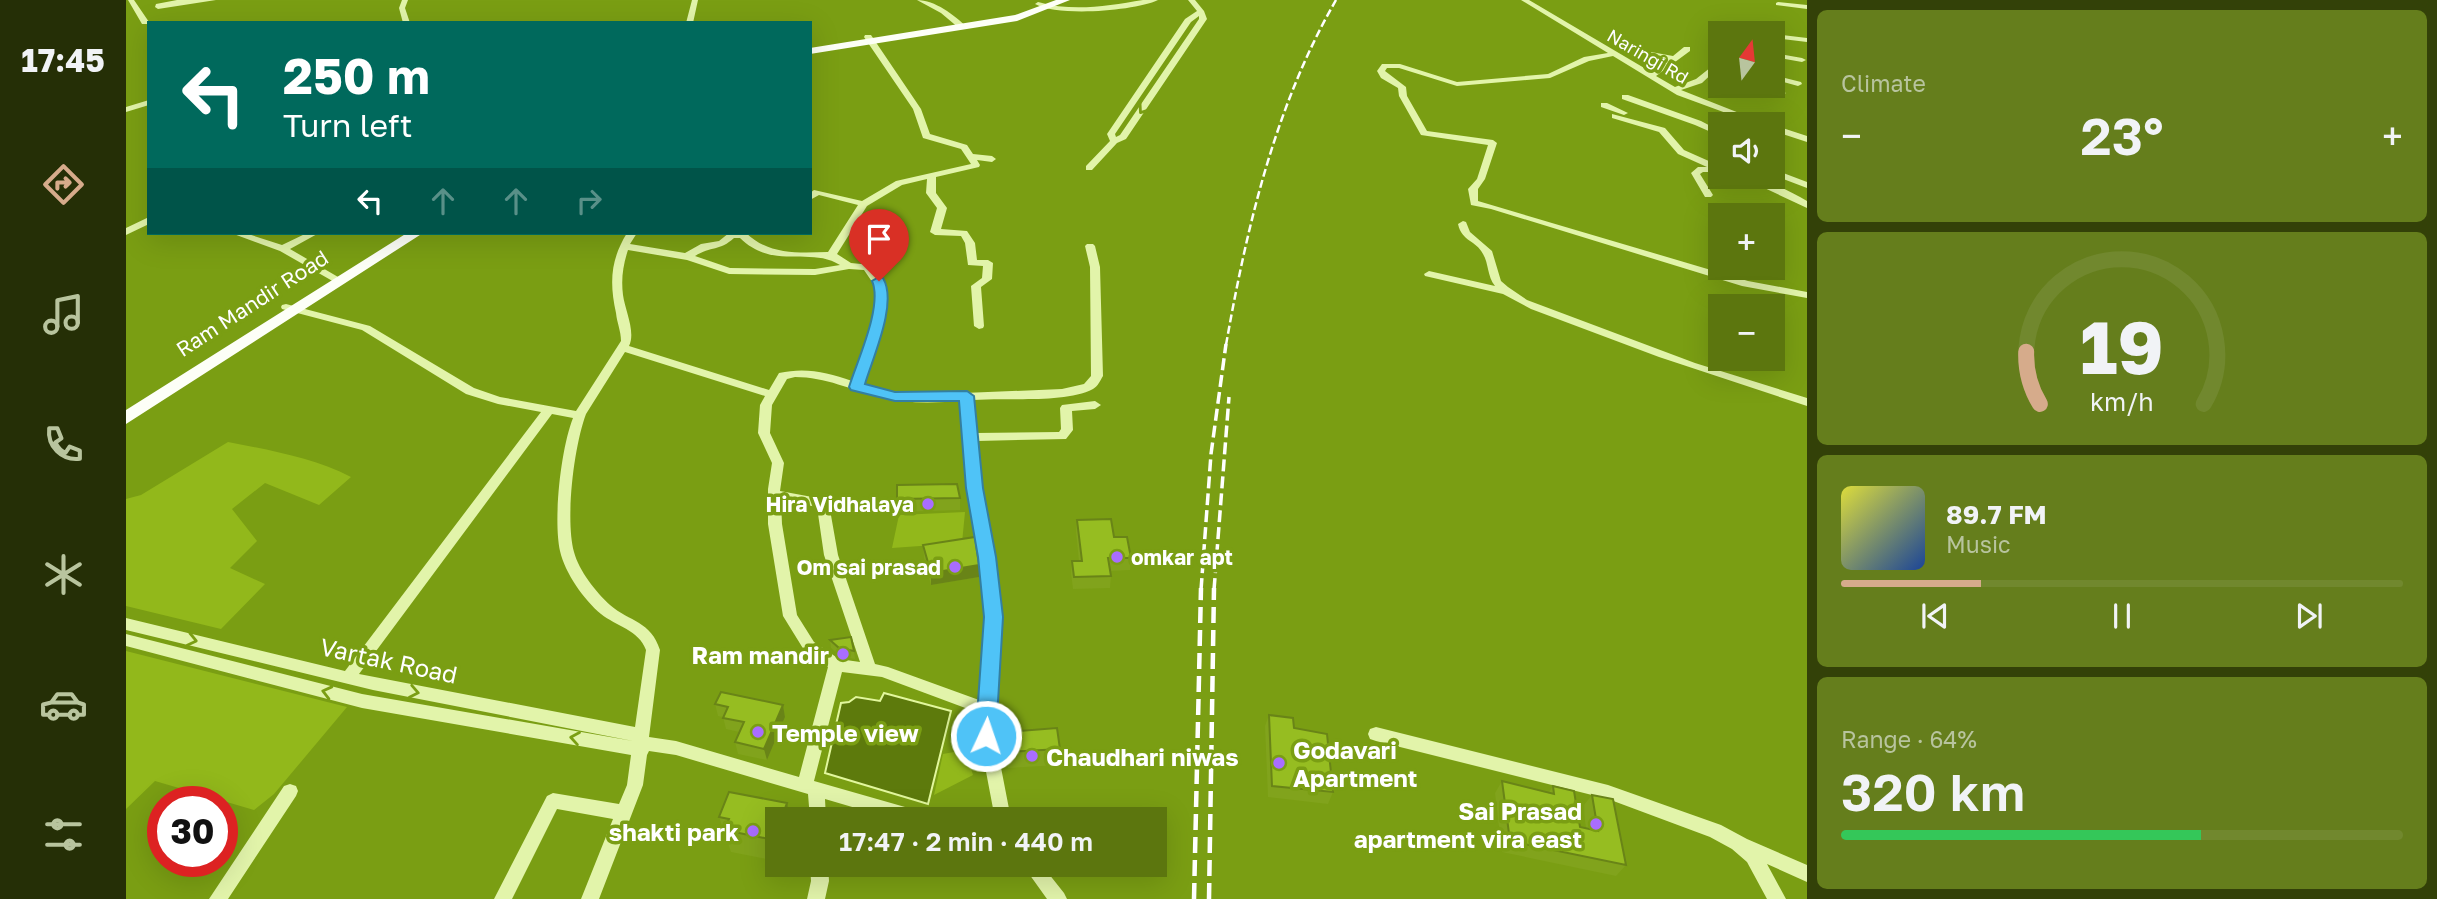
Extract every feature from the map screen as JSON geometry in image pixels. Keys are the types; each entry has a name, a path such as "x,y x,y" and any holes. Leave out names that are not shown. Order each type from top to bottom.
{"main road":[{"path":"812,45 1017,18 1045,4 1065,0"},
{"path":"812,51 869,39"},
{"name":"Ram Mandir Road","path":"126,409 336,279 398,235"},
{"path":"336,279 413,235"},
{"path":"126,418 290,308"}],"street":[{"path":"131,0 145,22"},
{"path":"190,0 158,5 159,8 213,0"},
{"path":"682,21 687,0"},
{"path":"690,21 695,0"},
{"path":"1045,4 1080,9 1156,0"},
{"path":"1089,168 1114,141 1123,136 1203,19 1201,11 1191,0"},
{"name":"Naringi Rd","path":"1524,0 1674,90 1729,112"},
{"path":"931,1 966,25"},
{"path":"394,4 404,4"},
{"path":"1778,4 1807,7"},
{"path":"1114,141 1111,134 1188,21 1201,11"},
{"path":"1785,37 1807,40"},
{"path":"831,255 864,204 899,183 976,165 959,144 926,135 917,109 869,39"},
{"path":"1651,76 1687,49"},
{"path":"1614,54 1587,59 1550,76 1457,84 1400,66 1385,66 1381,71 1384,76 1402,87 1403,96 1424,133 1493,143 1480,179 1473,189 1476,205 1506,211 1746,284 1807,295"},
{"path":"1654,54 1675,60"},
{"path":"1785,57 1802,60"},
{"path":"1674,90 1692,86 1708,77"},
{"path":"1150,79 1162,81"},
{"path":"1785,80 1798,84"},
{"path":"1625,97 1708,128"},
{"path":"126,107 147,101"},
{"path":"1663,128 1668,110 1698,101"},
{"path":"1604,105 1663,128 1681,152 1708,164"},
{"path":"1615,116 1663,128"},
{"path":"1785,132 1807,139"},
{"path":"970,156 992,159"},
{"path":"1708,169 1695,173 1708,195"},
{"path":"932,176 931,193 942,208 935,232 964,233 970,243 972,263 988,263 987,279 976,286 979,326"},
{"path":"1785,177 1807,185"},
{"path":"1775,189 1807,205"},
{"path":"812,196 817,192 864,204"},
{"path":"126,232 147,221"},
{"path":"1463,224 1470,239 1487,251 1496,281 1508,292"},
{"path":"242,235 283,249 336,279"},
{"path":"283,249 310,235"},
{"path":"590,899 635,785 642,743 647,676 652,660 651,640 603,608 568,553 564,519 570,455 579,415 627,336 618,301 617,270 623,246 631,235"},
{"path":"686,257 704,246 722,244 732,235 743,236 760,250 790,255 831,255 849,266"},
{"path":"623,246 686,257 729,271 814,272 849,266 867,267 882,289 882,304 856,387"},
{"path":"984,716 973,704 869,667 836,665 809,646 790,616 775,524 778,463 764,433 766,405 783,376 799,372 842,381 895,397 1058,393 1086,386 1095,381 1097,371 1095,267 1090,246"},
{"path":"1429,274 1508,292 1535,306 1644,349 1737,382 1807,402"},
{"path":"290,308 366,328 470,391 579,415"},
{"path":"622,348 771,394"},
{"path":"967,396 975,488 987,557 993,617 988,702 984,716 1001,807"},
{"path":"971,437 1062,436 1067,430 1066,408 1072,405 1095,405"},
{"path":"349,677 549,410"},
{"path":"775,494 819,502 825,508 831,555 869,667"},
{"name":"Vartak Road","path":"126,624 642,743"},
{"name":"Vartak Road","path":"126,640 362,701 676,747 880,807"},
{"path":"815,807 811,786 836,665"},
{"path":"1376,734 1608,792 1695,824 1807,874"},
{"path":"218,899 290,791"},
{"path":"503,899 553,801 624,813"},
{"path":"1738,843 1752,856 1777,899"},
{"path":"816,899 820,877"},
{"path":"1041,877 1059,899"}],"shaded area":[{"path":"228,442 307,460 351,477 319,505 265,483 232,509 257,541 230,568 265,584 221,629 126,606 126,499 141,495"},
{"path":"965,512 962,543 892,548 899,515"},
{"path":"126,651 347,707 274,794 254,810 238,805 238,786 172,786 155,781 126,809"},
{"path":"884,693 951,711 928,804 825,773 841,703 856,697 880,701"},
{"path":"965,750 973,775 934,795 943,754"}],"building":[{"path":"957,484 960,498 897,499 897,485"},
{"path":"1111,519 1114,537 1127,537 1131,558 1108,558 1111,576 1074,577 1072,561 1082,561 1077,520"},
{"path":"975,537 979,565 931,573 923,545"},
{"path":"851,637 854,651 839,648 830,640"},
{"name":"Temple view","path":"721,692 783,705 764,749 735,742 744,722 723,718 728,707 715,704"},
{"name":"Godavari Apartment","path":"1269,715 1293,718 1294,728 1327,734 1333,792 1272,786"},
{"path":"1057,728 1060,749 1008,752 1006,732"},
{"path":"1502,781 1554,794 1553,786 1574,791 1580,827 1598,831 1592,795 1613,799 1626,865 1510,841"},
{"path":"729,792 787,803 786,807 765,807 765,838 724,830 729,819 719,817"}],"railway":[{"path":"1226,345 1243,256 1280,124 1296,82 1336,0"},
{"path":"1201,590 1211,454 1226,344"},
{"path":"1214,590 1229,397"},
{"path":"1194,899 1201,588"},
{"path":"1209,899 1214,588"}],"place":[{"name":"Hira Vidhalaya","path":"928,504"},
{"name":"omkar apt","path":"1117,557"},
{"name":"Om sai prasad","path":"955,567"},
{"name":"Ram mandir","path":"843,654"},
{"name":"Temple view","path":"758,732"},
{"name":"Chaudhari niwas","path":"1032,756"},
{"name":"Godavari Apartment","path":"1279,763"},
{"name":"Sai Prasad apartment vira east","path":"1596,824"},
{"name":"shakti park","path":"753,831"}],"route":[{"path":"879,281 882,304 856,387 895,397 967,396 975,488 987,557 993,617 988,702 984,716 986,736"}]}
